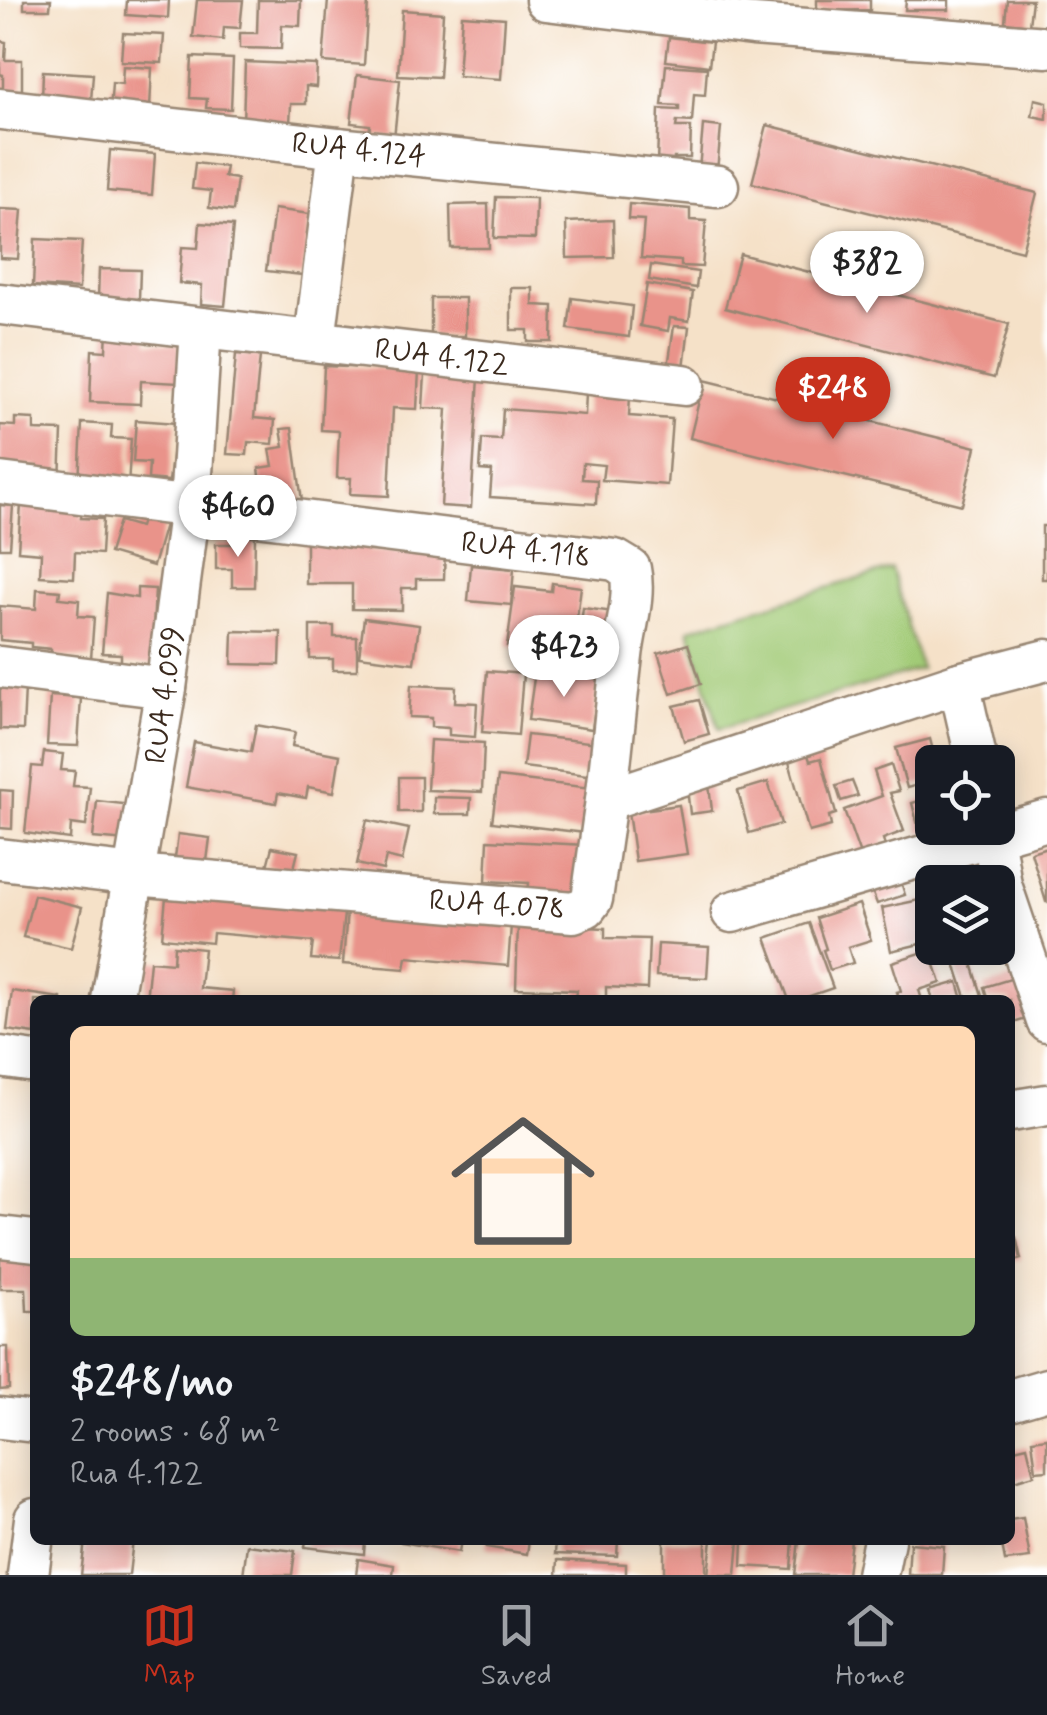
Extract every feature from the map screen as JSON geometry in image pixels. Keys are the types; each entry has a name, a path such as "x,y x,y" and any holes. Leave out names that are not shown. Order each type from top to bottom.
{"street":[{"path":"546,0 754,12 1047,46"},
{"name":"RUA 4.124","path":"0,109 718,186"},
{"path":"314,340 339,148"},
{"name":"RUA 4.122","path":"0,304 684,385"},
{"name":"RUA 4.099","path":"113,995 166,688 190,506 201,328"},
{"path":"0,482 190,506"},
{"name":"RUA 4.118","path":"190,506 615,560 630,569 633,582 606,800"},
{"path":"606,800 959,683 1047,660"},
{"path":"0,666 166,688"},
{"path":"959,683 973,745"},
{"name":"RUA 4.078","path":"0,859 135,875 573,912 586,908 592,899 606,800"},
{"path":"1015,826 1047,820"},
{"path":"732,912 947,845"},
{"path":"994,845 1001,885 1047,1020"},
{"path":"0,1057 30,1061"},
{"path":"1015,1109 1047,1105"},
{"path":"0,1237 30,1240"},
{"path":"1015,1399 1047,1389"},
{"path":"0,1418 30,1421"},
{"path":"28,1575 32,1545"},
{"path":"877,1575 883,1545"}],"green space":[{"path":"891,569 921,669 719,729 689,629"}],"building":[{"path":"24,0 51,0 50,9 24,9"},
{"path":"127,0 169,0 168,18 126,15"},
{"path":"197,0 243,0 240,28 224,27 223,40 193,37"},
{"path":"258,0 301,0 300,26 282,25 281,49 240,48 240,33 257,33"},
{"path":"328,0 368,2 364,65 323,62"},
{"path":"817,0 870,0 870,10 817,11"},
{"path":"906,0 949,0 949,10 905,10"},
{"path":"1007,0 1032,0 1029,25 1005,22"},
{"path":"402,10 443,13 439,77 398,75"},
{"path":"462,15 505,18 501,79 458,76"},
{"path":"123,33 164,35 162,63 121,61"},
{"path":"669,37 712,42 709,66 666,61"},
{"path":"0,41 6,42 5,60 22,60 22,90 3,90"},
{"path":"192,57 233,59 231,109 206,108 207,99 190,98"},
{"path":"245,62 317,65 316,87 306,86 306,104 291,104 290,124 243,123"},
{"path":"666,65 707,68 705,95 694,94 692,122 677,121 676,127 691,127 690,158 674,158 673,165 657,163 659,109 679,110 679,106 662,105"},
{"path":"123,66 152,68 150,108 110,113 112,83 122,84"},
{"path":"43,71 93,74 91,101 42,99"},
{"path":"357,75 400,80 394,138 369,136 370,125 351,123"},
{"path":"1035,99 1047,102 1047,119 1032,116"},
{"path":"703,125 721,127 717,171 699,170"},
{"path":"767,125 1037,193 1022,251 752,183"},
{"path":"110,150 155,154 152,195 107,191"},
{"path":"195,163 226,167 224,177 237,179 233,211 209,208 211,191 192,189"},
{"path":"496,197 536,198 535,239 494,238"},
{"path":"488,204 489,248 451,248 450,205"},
{"path":"629,204 690,209 690,220 706,221 702,267 641,258 644,220 628,219"},
{"path":"0,209 22,210 18,259 0,258"},
{"path":"274,209 310,214 303,275 266,271"},
{"path":"613,220 614,257 567,258 566,222"},
{"path":"200,223 233,226 225,306 201,304 202,285 179,283 182,247 198,248"},
{"path":"35,239 82,241 79,289 33,286"},
{"path":"740,254 1009,324 994,378 725,308"},
{"path":"651,265 698,272 696,288 649,280"},
{"path":"99,269 140,270 139,299 98,298"},
{"path":"647,284 693,292 689,321 670,318 668,331 640,326"},
{"path":"511,288 533,288 533,305 553,306 552,342 528,342 528,330 511,330"},
{"path":"431,298 465,298 465,336 431,336"},
{"path":"572,298 632,306 629,337 568,329"},
{"path":"674,326 689,327 683,376 667,374"},
{"path":"107,329 148,331 148,343 180,345 179,383 141,381 140,404 90,402 92,350 106,351"},
{"path":"236,354 260,356 254,418 275,420 273,444 248,442 247,455 227,454"},
{"path":"324,366 419,370 417,409 393,408 389,496 350,494 351,478 337,478 339,431 321,430"},
{"path":"425,374 479,377 471,508 441,506 447,409 423,408"},
{"path":"704,380 976,447 962,505 690,438"},
{"path":"586,392 630,394 629,416 672,419 667,485 602,480 604,465 583,463 582,479 597,480 596,504 490,497 492,471 480,470 482,439 501,440 503,409 585,415"},
{"path":"15,418 34,419 34,430 62,431 60,483 36,482 37,466 0,469 0,425 15,426"},
{"path":"136,420 176,423 169,481 148,479 149,463 133,462"},
{"path":"82,423 112,425 111,438 131,439 128,486 79,483"},
{"path":"292,428 302,501 264,506 259,468 273,466 270,449 284,447 281,429"},
{"path":"21,504 82,508 81,518 103,519 101,554 75,552 74,578 40,576 41,553 18,551"},
{"path":"0,505 13,506 10,548 0,548"},
{"path":"144,514 166,521 153,566 109,553 119,521 140,527"},
{"path":"1042,526 1047,526 1047,579 1042,579"},
{"path":"232,536 255,536 254,587 232,587 232,569 216,569 216,544 232,544"},
{"path":"306,540 370,541 369,551 415,552 445,546 444,579 416,579 416,588 402,588 402,610 352,609 352,584 306,584"},
{"path":"471,565 514,569 511,605 468,601"},
{"path":"552,583 581,587 572,655 507,646 515,587 551,591"},
{"path":"137,588 155,589 153,629 162,630 159,665 121,663 121,654 102,653 107,593 137,598"},
{"path":"37,589 60,591 59,598 79,600 78,616 94,617 91,659 51,656 51,649 0,640 0,606 36,609"},
{"path":"583,608 622,613 614,673 575,668"},
{"path":"364,618 419,625 414,663 359,656"},
{"path":"310,626 334,626 334,637 357,637 357,670 333,670 333,659 310,659"},
{"path":"233,631 281,632 280,665 232,664"},
{"path":"688,644 701,684 671,694 658,653"},
{"path":"487,671 523,674 518,735 482,732"},
{"path":"535,671 599,679 592,729 528,720"},
{"path":"411,685 456,687 455,702 477,703 475,737 449,735 449,728 431,727 431,718 409,717"},
{"path":"0,687 25,688 23,730 0,729"},
{"path":"50,696 81,698 78,746 47,745"},
{"path":"699,700 709,734 684,741 674,706"},
{"path":"256,725 295,732 292,746 340,755 334,792 308,787 306,798 278,793 276,803 186,787 194,742 251,752"},
{"path":"527,735 598,743 595,776 523,767"},
{"path":"930,739 932,745 915,745 915,786 907,788 896,748"},
{"path":"430,740 484,743 482,792 427,790"},
{"path":"44,752 63,754 61,770 75,771 73,786 90,787 86,826 71,824 70,839 25,833 32,766 42,767"},
{"path":"807,752 810,761 821,758 836,814 829,816 831,826 809,832 788,758"},
{"path":"891,765 899,791 890,793 904,831 883,839 885,846 860,855 844,810 882,796 874,771"},
{"path":"399,777 421,777 421,812 399,812"},
{"path":"498,777 600,789 594,834 492,822"},
{"path":"852,781 858,796 841,801 836,786"},
{"path":"768,782 781,824 749,833 738,791"},
{"path":"709,785 712,811 690,814 687,788"},
{"path":"0,790 13,791 12,829 0,828"},
{"path":"434,797 471,798 470,814 434,814"},
{"path":"97,801 132,805 128,841 93,838"},
{"path":"679,805 687,854 635,861 628,812"},
{"path":"367,820 409,829 402,861 386,857 383,870 357,864"},
{"path":"178,834 210,838 206,869 174,866"},
{"path":"488,840 586,845 584,900 528,897 529,883 486,881"},
{"path":"272,847 298,852 293,872 267,866"},
{"path":"1047,847 1047,902 1046,902 1031,852"},
{"path":"901,882 905,895 877,904 872,891"},
{"path":"167,887 345,904 339,961 311,959 313,942 213,933 212,943 162,938"},
{"path":"34,895 82,907 71,948 23,937"},
{"path":"348,897 511,925 508,966 407,957 405,969 343,964"},
{"path":"915,901 915,945 891,951 882,908"},
{"path":"859,904 871,940 848,947 853,963 830,970 816,918"},
{"path":"809,923 833,988 813,995 787,995 766,938"},
{"path":"518,924 605,928 605,938 649,939 647,989 606,987 606,995 576,995 577,990 516,988"},
{"path":"658,944 709,947 707,978 656,976"},
{"path":"174,946 204,949 200,988 233,991 233,995 147,995 150,961 173,963"},
{"path":"915,955 915,965 935,965 941,983 919,990 920,995 898,995 901,991 892,962"},
{"path":"956,965 972,965 982,995 965,995"},
{"path":"1020,976 1033,1017 1015,1022 1015,995 986,995 984,987"},
{"path":"958,982 962,995 932,995 930,990"},
{"path":"12,991 40,995 30,995 30,1033 7,1030"},
{"path":"1015,1237 1021,1259 1015,1261"},
{"path":"0,1250 30,1250 30,1311 26,1289 0,1289"},
{"path":"0,1347 8,1347 9,1389 0,1390"},
{"path":"1047,1438 1047,1470 1036,1471 1032,1440"},
{"path":"1027,1446 1034,1475 1015,1481 1015,1449"},
{"path":"1023,1518 1030,1558 1005,1561 1002,1545 1015,1545 1015,1519"},
{"path":"84,1545 132,1545 129,1575 81,1575"},
{"path":"247,1545 295,1551 292,1575 243,1575"},
{"path":"305,1545 365,1545 364,1554"},
{"path":"418,1545 460,1545 459,1552"},
{"path":"486,1545 528,1545 527,1554"},
{"path":"556,1545 618,1545 617,1556 555,1554"},
{"path":"664,1545 706,1545 706,1575 664,1575"},
{"path":"711,1545 739,1545 736,1575 708,1575"},
{"path":"743,1545 793,1545 791,1569 742,1566"},
{"path":"798,1545 850,1545 847,1575 795,1575"},
{"path":"910,1545 944,1546 942,1575 908,1575"},
{"path":"358,1559 394,1565 393,1575 356,1575"},
{"path":"558,1560 626,1564 626,1575 557,1575"}]}
